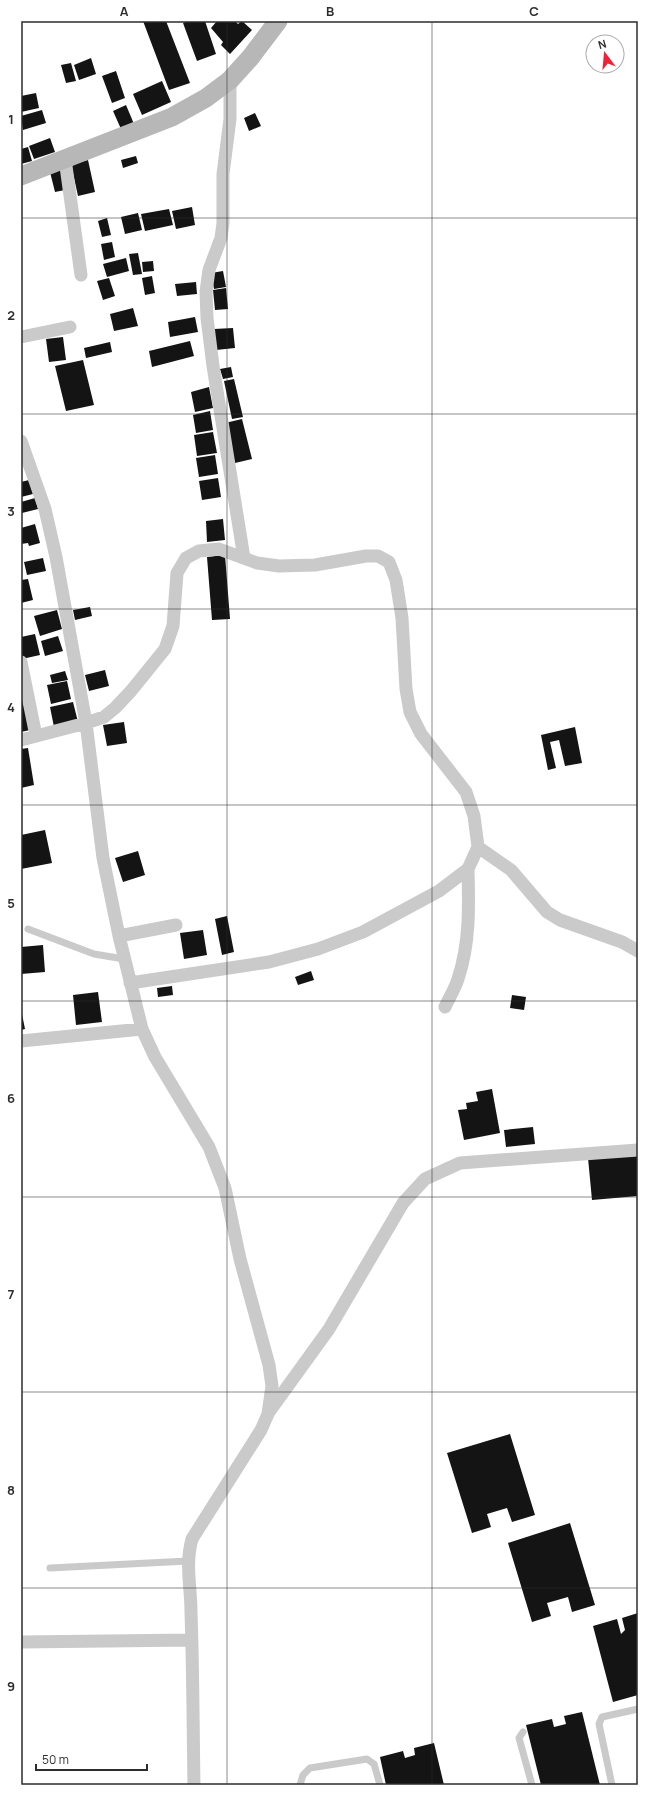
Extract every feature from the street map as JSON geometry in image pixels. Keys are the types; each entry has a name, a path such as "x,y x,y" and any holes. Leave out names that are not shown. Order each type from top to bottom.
{"street":[{"path":"21,176 172,117 206,98 230,80 250,58 278,21"},
{"path":"230,80 230,120 223,174 223,223 221,238 209,270 206,292 207,318 213,366 244,558"},
{"path":"64,159 81,275"},
{"path":"21,337 70,327"},
{"path":"21,442 45,509 56,557 86,723 103,858 130,983 142,1029 155,1057 209,1147 225,1188 240,1259 269,1365 272,1386 268,1414"},
{"path":"21,740 104,717 115,708 131,691 165,649 172,626 177,573 186,558 199,551 219,549 257,563 278,566 314,565 366,556 378,556 389,562 396,580 402,618 406,689 410,712 421,734 466,792 474,816 478,847 468,869 469,922 466,947 458,979 445,1007"},
{"path":"21,662 36,736"},
{"path":"478,847 510,870 547,912 560,920 622,942 638,951"},
{"path":"130,983 269,962 318,949 363,932 438,891 468,869"},
{"path":"119,936 176,925"},
{"path":"21,1041 142,1029"},
{"path":"194,1785 192,1640 188,1561 192,1539 261,1430 268,1414 329,1329 403,1203 425,1179 460,1163 638,1150"},
{"path":"21,1642 192,1640"}],"lane":[{"path":"28,929 94,954 124,959"},
{"path":"50,1568 188,1561"},
{"path":"612,1785 599,1724 602,1717 638,1710"},
{"path":"523,1732 519,1738 532,1785"},
{"path":"300,1785 303,1775 310,1768 367,1759 374,1764 380,1785"}],"building":[{"path":"143,21 166,21 190,83 169,90"},
{"path":"188,21 205,21 216,54 197,61 183,23"},
{"path":"217,21 235,21 238,24 242,21 252,30 230,54 221,45 223,42 211,28"},
{"path":"91,58 96,74 79,80 74,65"},
{"path":"71,63 76,81 66,83 61,65"},
{"path":"116,71 125,98 112,103 102,76"},
{"path":"162,81 171,102 142,115 133,94"},
{"path":"36,93 39,108 21,112 21,96"},
{"path":"126,105 134,124 121,129 113,111"},
{"path":"42,110 46,123 23,130 21,116"},
{"path":"255,113 261,126 249,131 244,118"},
{"path":"50,138 55,152 34,159 29,146"},
{"path":"28,147 32,161 21,164 21,149"},
{"path":"136,156 138,163 123,168 121,160"},
{"path":"88,160 95,192 78,196 71,164"},
{"path":"61,169 65,190 55,192 50,172"},
{"path":"192,207 195,225 176,229 172,211"},
{"path":"169,209 173,225 145,231 141,214"},
{"path":"138,213 142,230 125,234 121,217"},
{"path":"107,218 111,235 102,237 98,221"},
{"path":"112,242 115,257 104,260 101,244"},
{"path":"138,253 142,274 133,275 129,254"},
{"path":"126,258 129,271 107,277 103,264"},
{"path":"153,261 154,271 143,272 142,262"},
{"path":"223,271 226,287 214,289 211,273"},
{"path":"152,276 155,293 145,295 142,278"},
{"path":"109,278 115,296 103,300 97,281"},
{"path":"196,282 197,294 177,296 175,284"},
{"path":"226,288 228,309 215,310 213,290"},
{"path":"133,308 138,326 114,331 110,314"},
{"path":"195,317 198,332 170,337 168,322"},
{"path":"233,328 235,348 216,350 214,329"},
{"path":"63,337 66,360 49,362 46,339"},
{"path":"190,341 194,356 152,367 149,351"},
{"path":"110,342 112,352 86,358 84,348"},
{"path":"83,360 94,405 66,411 55,366"},
{"path":"231,367 233,377 223,379 220,369"},
{"path":"234,379 243,417 232,419 224,381"},
{"path":"209,387 213,408 195,412 191,392"},
{"path":"210,411 213,430 196,433 193,415"},
{"path":"242,419 252,459 235,463 225,423"},
{"path":"213,432 217,453 197,456 194,435"},
{"path":"215,455 218,474 199,477 196,458"},
{"path":"218,478 221,497 202,500 199,481"},
{"path":"29,480 33,494 21,497 21,482"},
{"path":"35,498 38,509 22,513 21,502"},
{"path":"223,519 225,540 207,542 206,521"},
{"path":"35,524 40,543 29,546 28,543 21,544 21,528"},
{"path":"225,555 230,619 212,620 207,557"},
{"path":"43,558 46,571 27,575 24,562"},
{"path":"28,579 33,600 21,603 21,580"},
{"path":"90,607 92,616 75,620 73,610"},
{"path":"57,610 62,629 40,636 34,616"},
{"path":"35,634 40,655 22,659 21,637"},
{"path":"58,636 63,651 45,656 41,641"},
{"path":"105,670 109,686 89,691 85,675"},
{"path":"65,671 68,680 52,683 50,675"},
{"path":"67,681 71,699 51,704 47,685"},
{"path":"21,694 30,730 21,732"},
{"path":"73,702 78,722 54,727 50,707"},
{"path":"124,722 127,743 107,746 103,725"},
{"path":"575,727 582,763 565,766 559,740 550,742 556,768 548,770 541,735"},
{"path":"28,748 34,785 21,788 21,749"},
{"path":"45,830 52,863 21,869 21,835"},
{"path":"138,851 145,875 123,882 115,858"},
{"path":"227,916 234,952 222,955 215,919"},
{"path":"203,930 207,955 184,959 180,933"},
{"path":"43,945 45,972 21,974 21,947"},
{"path":"311,971 314,980 298,985 295,977"},
{"path":"172,986 173,995 158,997 157,988"},
{"path":"98,992 102,1022 76,1025 73,995"},
{"path":"512,995 526,997 524,1010 510,1008"},
{"path":"21,1009 25,1029 21,1030"},
{"path":"492,1089 500,1133 464,1140 458,1110 467,1109 466,1103 478,1101 476,1092"},
{"path":"533,1127 535,1144 506,1147 504,1130"},
{"path":"638,1154 638,1196 592,1200 588,1158"},
{"path":"510,1434 535,1515 512,1522 507,1508 487,1514 491,1527 472,1533 447,1453"},
{"path":"570,1523 595,1605 572,1612 568,1597 547,1603 551,1616 532,1622 508,1543"},
{"path":"638,1613 638,1695 613,1702 593,1626 617,1619 621,1634 625,1630 622,1618"},
{"path":"582,1712 600,1785 541,1785 526,1725 552,1719 554,1727 566,1724 564,1716"},
{"path":"434,1743 444,1785 386,1785 380,1757 403,1751 405,1758 415,1755 414,1748"}]}
